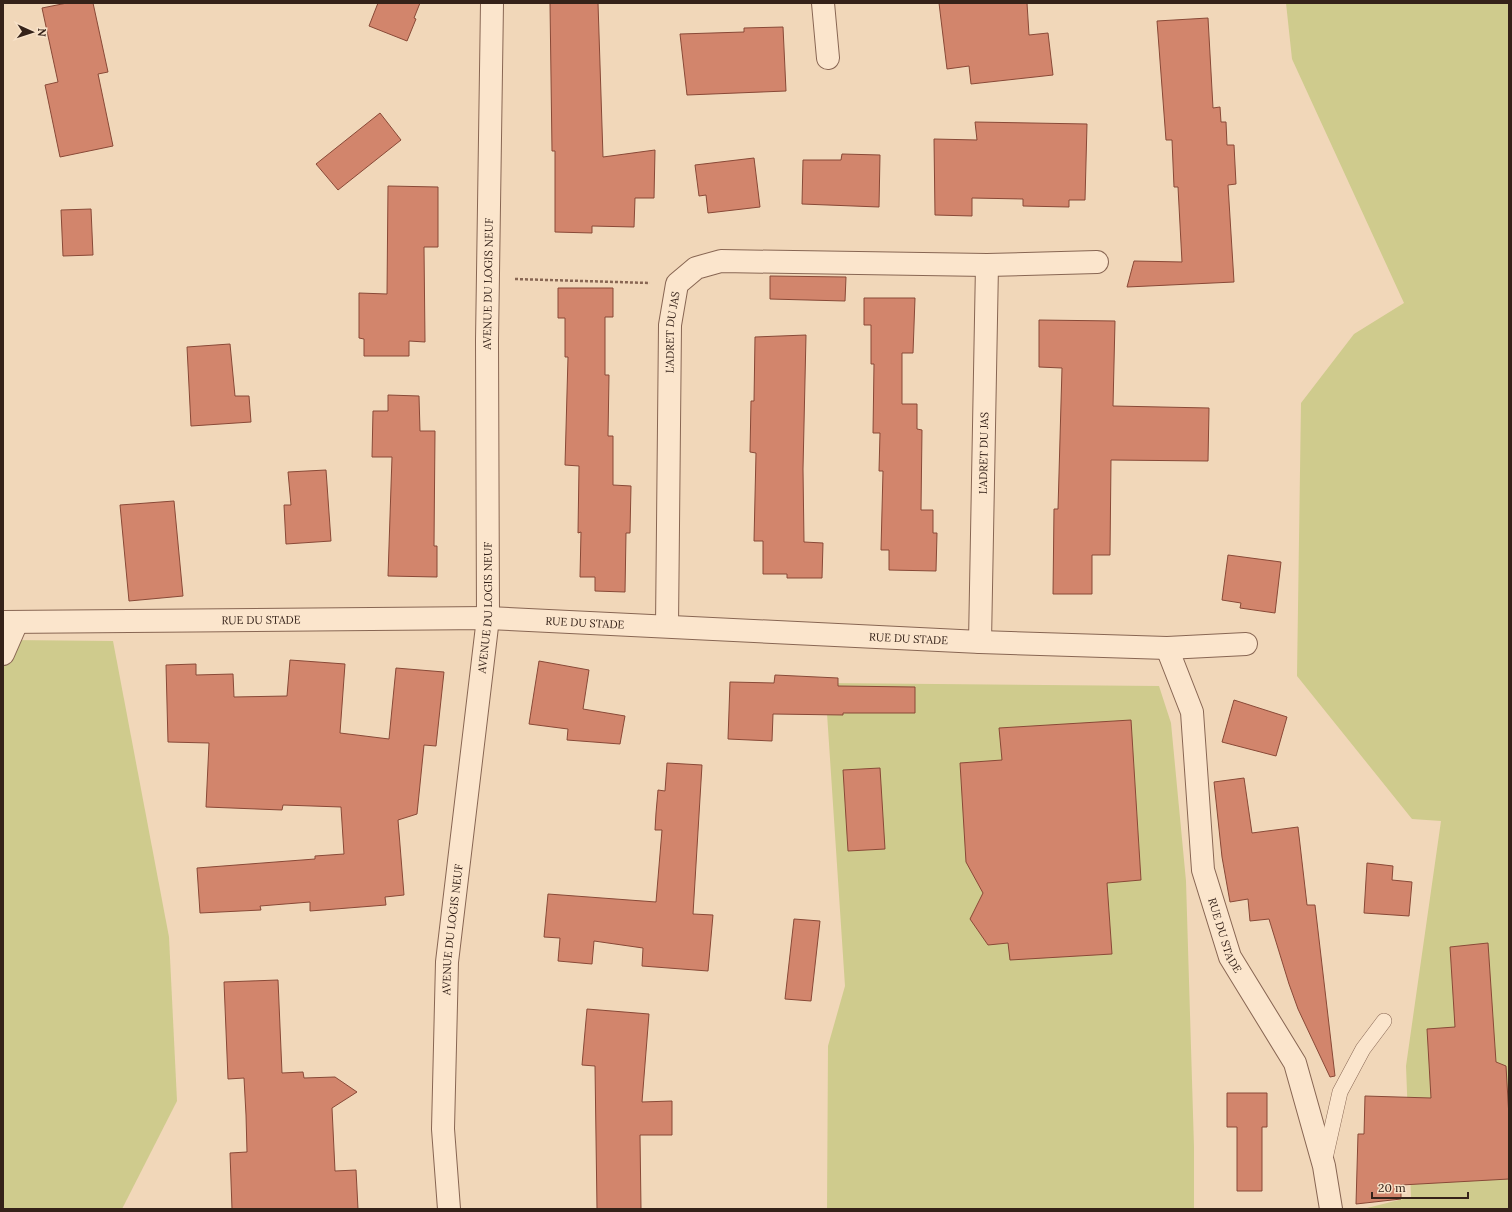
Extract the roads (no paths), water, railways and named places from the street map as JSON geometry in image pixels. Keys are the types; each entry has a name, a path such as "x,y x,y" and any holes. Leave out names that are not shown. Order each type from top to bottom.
{"street":[{"name":"AVENUE DU LOGIS NEUF","path":"449,1209 443,1129 447,962 488,618 488,278 492,3"},
{"path":"823,3 828,58"},
{"name":"L'ADRET DU JAS","path":"667,626 670,325 676,284 696,268 721,261 987,264 1097,262"},
{"name":"L'ADRET DU JAS","path":"980,642 987,264"},
{"name":"RUE DU STADE","path":"10,622 488,618 980,642 1167,648 1246,644"},
{"path":"3,654 10,622"},
{"name":"RUE DU STADE","path":"1167,648 1192,712 1203,870 1230,957 1295,1063 1324,1166 1331,1209"}],"lane":[{"path":"1324,1166 1340,1092 1364,1049 1384,1021"}]}
